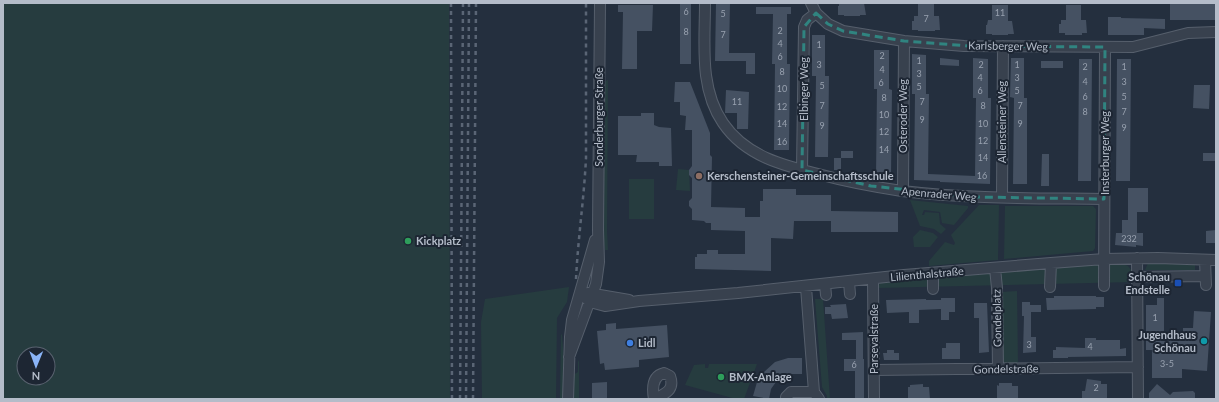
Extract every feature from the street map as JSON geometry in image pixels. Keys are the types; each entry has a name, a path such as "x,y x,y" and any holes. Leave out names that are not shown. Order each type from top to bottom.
{"street":[{"name":"Sonderburger Straße","path":"569,357 591,297 599,262 600,3"},
{"name":"Apenrader Weg","path":"705,3 707,87 718,114 730,132 747,148 756,154 778,164 847,182 903,191 968,196 1104,199"},
{"name":"Karlsberger Weg","path":"811,3 816,13 828,24 843,31 904,40 964,46 1133,47 1188,33 1216,32"},
{"name":"Elbinger Weg","path":"802,170 804,27 807,20 816,13"},
{"name":"Osteroder Weg","path":"903,191 904,40"},
{"name":"Allensteiner Weg","path":"1002,197 1003,46"},
{"name":"Insterburger Weg","path":"1104,286 1105,47"},
{"name":"Sonderburger Straße","path":"568,399 572,320 598,230"},
{"name":"Lilienthalstraße","path":"580,293 591,297 639,301 1051,263 1137,258 1216,260"},
{"path":"1137,258 1138,399"},
{"path":"1137,277 1205,281 1205,260"},
{"path":"1050,287 1051,263"},
{"name":"Gondelplatz","path":"995,268 997,288 998,369"},
{"path":"933,274 934,289"},
{"name":"Parsevalstraße","path":"873,279 874,399"},
{"path":"849,282 850,294"},
{"path":"825,284 826,296"},
{"path":"786,399 791,392 817,395 806,286"},
{"name":"Gondelstraße","path":"874,370 1138,367"}],"highlighted area":[{"path":"816,13 828,24 843,31 904,41 969,46 1105,47 1104,199 974,197 871,186 802,170 804,27"}],"green space":[{"path":"3,3 449,3 450,399 3,399"},
{"path":"608,80 608,250 605,250 602,230 604,82"},
{"path":"678,169 689,170 690,191 676,190"},
{"path":"629,179 654,179 654,219 629,219"},
{"path":"910,200 968,206 968,208 954,225 942,223 940,212 924,210 922,215 924,215 925,212 939,213 940,224 946,229 941,234 934,229 920,226"},
{"path":"979,205 999,205 998,260 929,266 929,261 945,242 954,245 955,243 951,235"},
{"path":"1005,206 1093,206 1096,209 1095,248 1093,251 1004,259"},
{"path":"920,230 933,233 938,237 930,247 914,247 913,237"},
{"path":"1173,262 1195,265 1195,270 1145,270 1148,263"},
{"path":"1121,263 1128,266 1132,271 1133,282 877,288 881,282"},
{"path":"569,287 567,302 557,318 556,399 482,399 481,322 485,299"},
{"path":"1017,291 1018,363 1002,363 1001,292"},
{"path":"815,299 823,299 830,399 827,399 822,387"},
{"path":"561,334 564,358 564,399 560,399"},
{"path":"579,360 579,399 573,399 573,375 578,372"},
{"name":"BMX-Anlage","path":"705,364 705,368 708,368 709,364 757,364 744,399 736,399 685,385 694,365"}],"building":[{"path":"680,3 691,3 691,64 680,64"},
{"path":"716,3 730,3 729,53 755,53 755,74 746,74 746,61 715,61"},
{"path":"839,3 864,3 866,15 838,15"},
{"path":"918,3 934,3 934,16 939,16 940,30 912,30 912,21 914,21 914,16 918,16"},
{"path":"1170,3 1216,3 1216,20 1170,20"},
{"path":"618,5 653,5 652,31 637,31 637,69 622,69 623,12 618,12"},
{"path":"992,5 1008,5 1008,21 1012,21 1014,34 986,34 986,25 988,20 992,20"},
{"path":"1066,5 1081,5 1081,20 1086,20 1087,33 1082,33 1082,35 1065,35 1065,33 1059,33 1059,24 1061,24 1061,20 1066,20"},
{"path":"756,7 791,7 791,14 787,14 787,64 790,64 789,150 774,150 775,64 772,64 773,14 756,14"},
{"path":"1108,17 1165,19 1165,29 1144,28 1144,35 1108,35"},
{"path":"812,35 825,35 825,76 829,76 828,157 815,157 816,76 812,76"},
{"path":"874,50 889,50 889,89 892,90 891,176 876,176 877,89 874,89"},
{"path":"912,54 926,55 926,94 929,94 928,174 975,176 976,98 973,98 973,58 988,59 988,98 991,98 990,184 914,180 915,94 912,94"},
{"path":"940,58 959,60 959,66 940,65"},
{"path":"1011,58 1024,58 1024,98 1027,98 1027,184 1013,184 1014,98 1010,97"},
{"path":"1079,59 1092,59 1091,181 1078,181"},
{"path":"1117,59 1131,59 1130,181 1116,181"},
{"path":"1041,61 1063,61 1063,68 1041,68"},
{"path":"675,82 690,82 710,133 710,155 712,157 711,207 745,208 745,217 760,217 760,201 763,201 763,189 796,189 796,195 831,195 831,211 898,212 898,232 831,232 831,221 794,221 793,239 771,238 771,271 695,269 695,257 697,257 697,254 707,254 707,250 718,250 718,254 745,254 745,231 711,230 711,223 692,220 692,209 689,206 689,201 692,198 692,178 689,175 689,170 692,166 692,130 685,130 686,116 680,115 680,102 674,102"},
{"path":"1194,85 1210,85 1209,109 1193,108"},
{"path":"726,90 749,92 748,129 737,129 737,113 725,113"},
{"path":"641,113 654,113 654,125 671,128 672,166 659,166 659,162 636,162 637,155 618,155 618,116 641,116"},
{"path":"841,151 853,151 853,158 841,158"},
{"path":"1203,153 1216,153 1216,161 1203,161"},
{"path":"1042,154 1049,154 1049,186 1041,186"},
{"path":"834,158 841,158 841,170 834,170"},
{"path":"1128,188 1148,188 1148,212 1137,212 1137,233 1143,233 1143,246 1136,245 1136,247 1115,245 1116,233 1122,233 1122,220 1128,220"},
{"path":"1216,230 1216,243 1206,243 1206,231"},
{"path":"1054,296 1104,297 1104,307 1096,307 1096,309 1047,310 1046,298 1054,298"},
{"path":"941,298 955,298 955,312 949,312 949,320 941,320 941,309 919,310 919,323 909,323 909,312 887,313 886,300 941,300"},
{"path":"1157,298 1164,298 1164,340 1183,340 1183,328 1193,328 1194,311 1211,312 1207,371 1182,369 1182,378 1152,378 1152,350 1146,350 1146,305 1157,305"},
{"path":"1022,302 1030,302 1030,305 1041,305 1041,312 1031,312 1031,337 1036,337 1036,352 1023,353 1024,316 1022,316"},
{"path":"974,303 987,303 989,352 979,353 979,318 974,318"},
{"path":"846,304 848,318 832,319 831,314 825,314 825,307 831,307 830,305"},
{"name":"Lidl","path":"616,323 616,329 667,325 669,357 639,360 639,367 605,370 604,363 600,364 597,331 606,330 606,324"},
{"path":"863,332 864,399 855,399 855,371 844,371 844,359 856,359 856,340 842,340 842,333"},
{"path":"1085,338 1096,338 1096,340 1120,340 1120,349 1126,348 1126,356 1053,358 1053,350 1056,350 1056,347 1085,348"},
{"path":"946,343 960,343 960,359 942,359 942,348 946,348"},
{"path":"887,350 894,350 894,353 899,353 899,360 884,360 883,353 887,353"},
{"path":"788,358 802,358 802,374 783,376 771,389 769,399 753,396 757,382 764,372 775,362"},
{"path":"1087,379 1101,381 1101,384 1107,384 1107,399 1082,399 1082,391 1085,391"},
{"path":"607,382 607,399 592,399 592,383"},
{"path":"999,383 1012,383 1012,386 1018,386 1018,399 997,399 997,385 999,386"},
{"path":"923,384 923,387 929,387 930,399 908,399 908,387 910,387 910,385"},
{"path":"1157,384 1170,395 1173,392 1193,391 1195,393 1195,399 1149,399 1149,393"}],"railway":[{"path":"451,3 452,399"},
{"path":"460,399 463,3"},
{"path":"466,399 469,3"},
{"path":"473,399 476,3"},
{"path":"576,279 586,158 586,3"}],"place":[{"name":"Kerschensteiner-Gemeinschaftsschule","path":"699,176"},
{"name":"Kickplatz","path":"408,241"},
{"name":"Schönau Endstelle","path":"1178,283"},
{"name":"Jugendhaus Schönau","path":"1204,341"},
{"name":"Lidl","path":"630,343"},
{"name":"BMX-Anlage","path":"721,377"}]}
